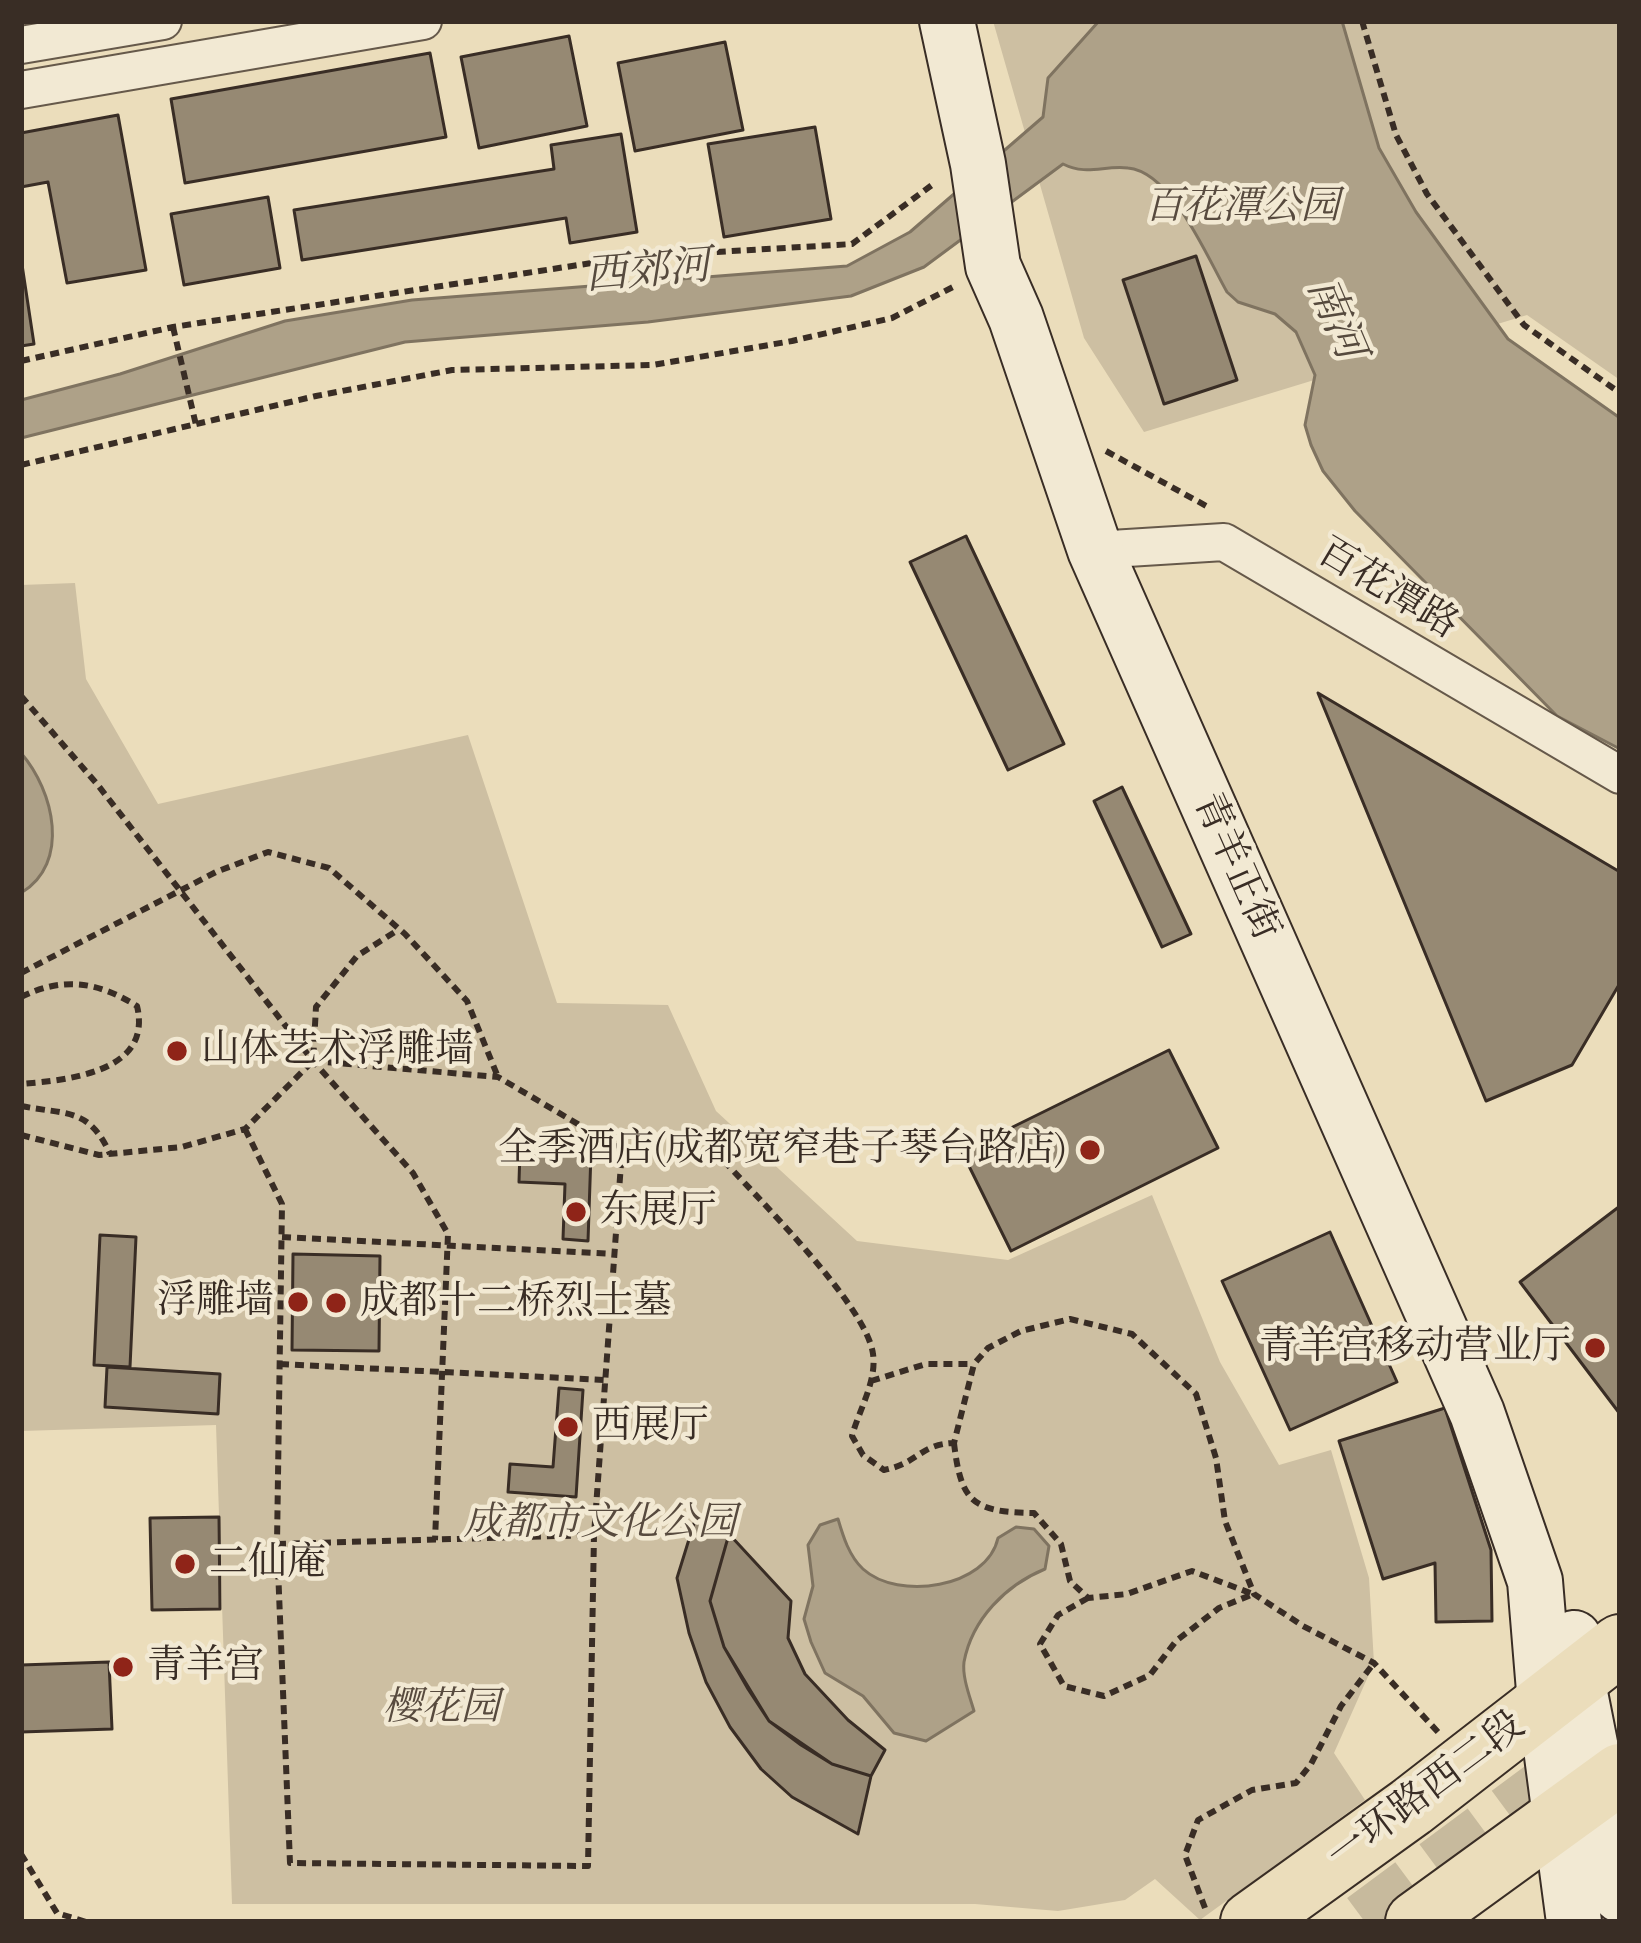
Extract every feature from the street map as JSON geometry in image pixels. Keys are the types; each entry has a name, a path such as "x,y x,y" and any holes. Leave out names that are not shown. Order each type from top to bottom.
{"main road":[{"name":"青羊正街","path":"947,21 984,153 1016,318 1107,549 1512,1408 1567,1561 1594,1793"},
{"name":"青羊正街","path":"978,21 984,153"},
{"name":"一环路西二段","path":"1251,1922 1581,1676"},
{"path":"1594,1793 1620,1895"},
{"path":"1416,1922 1594,1793"},
{"path":"1574,1922 1594,1793"}],"street":[{"path":"21,45 163,21"},
{"path":"21,90 423,21"},
{"name":"百花潭路","path":"1107,549 1224,542 1620,776"}],"path":[{"path":"1362,21 1396,135 1427,194 1524,325 1620,393"},
{"path":"21,361 173,326 631,257 852,244 984,153"},
{"path":"21,465 316,396 452,370 652,365 792,341 892,318 1000,247"},
{"path":"173,326 196,425"},
{"path":"21,696 97,784 313,1061 413,1173 448,1234 435,1540"},
{"path":"21,973 216,872 268,852 329,868 399,930 467,1001 498,1077"},
{"path":"21,1135 99,1155 182,1147 245,1129 313,1061 316,1007 357,956 399,930"},
{"path":"21,997 49,986 95,985 137,1006 143,1028 133,1048 100,1071 21,1084"},
{"path":"313,1061 498,1077 622,1150 717,1153 851,1306 873,1352 872,1381 852,1436 863,1455 884,1470 908,1465 932,1444 954,1442"},
{"path":"21,1106 85,1116 110,1154"},
{"path":"245,1129 282,1204 277,1544 290,1863 588,1866 594,1535 622,1150"},
{"path":"282,1237 614,1254"},
{"path":"1088,1598 1070,1581 1061,1544 1034,1513 1006,1513 977,1504 958,1481 954,1442 974,1364 988,1348 1021,1330 1070,1319 1132,1334 1196,1394 1216,1458 1225,1521 1254,1594"},
{"path":"280,1364 605,1380"},
{"path":"872,1381 926,1364 974,1364"},
{"path":"277,1544 594,1535"},
{"path":"1254,1594 1220,1608 1191,1630 1150,1675 1105,1696 1064,1686 1040,1644 1058,1615 1088,1598 1126,1594 1192,1571 1254,1594 1374,1663 1468,1763"},
{"path":"1210,1922 1185,1855 1198,1820 1252,1790 1295,1783 1311,1764 1341,1706 1374,1663"},
{"path":"21,1854 57,1913 86,1922"}],"green space":[{"name":"百花潭公园","path":"993,21 1620,21 1620,380 1527,315 1144,432 1084,338"},
{"name":"成都市文化公园","path":"75,583 86,679 158,804 468,735 557,1003 668,1005 716,1111 857,1241 1008,1260 1152,1195 1220,1362 1279,1465 1331,1450 1369,1578 1374,1663 1334,1753 1365,1800 1200,1920 1155,1879 1125,1900 1058,1911 975,1904 232,1904 216,1425 21,1431 21,585"}],"water":[{"name":"南河","path":"1099,21 1342,21 1379,148 1416,212 1508,339 1620,418 1620,749 1557,716 1355,511 1323,471 1311,445 1305,425 1315,375 1296,332 1275,314 1238,302 1227,292 1173,200 1144,173 1128,168 1080,169 1063,164 924,267 851,296 648,322 405,342 21,438 21,400 285,321 412,300 847,266 910,232 1043,117 1048,78"},
{"path":"21,753 49,806 52,846 37,880 21,893"},
{"path":"838,1519 858,1564 878,1579 897,1585 940,1584 960,1578 977,1568 998,1538 1016,1527 1034,1529 1049,1546 1045,1569 1017,1584 993,1605 968,1646 964,1668 974,1711 926,1741 894,1733 863,1696 825,1673 811,1642 804,1619 813,1586 808,1545 820,1525"}],"building":[{"path":"569,36 587,126 479,148 461,57"},
{"path":"725,42 743,130 635,151 618,63"},
{"path":"430,53 446,137 185,183 171,99"},
{"path":"118,115 146,270 67,283 48,182 21,187 21,133"},
{"path":"815,127 831,219 724,237 708,144"},
{"path":"621,134 637,232 570,243 566,218 302,260 294,210 554,169 551,145"},
{"path":"268,197 280,268 184,285 171,214"},
{"path":"1196,256 1237,380 1164,404 1123,280"},
{"path":"21,258 34,344 21,346"},
{"path":"966,536 1064,744 1008,770 910,562"},
{"path":"1318,693 1620,872 1620,983 1572,1065 1486,1101"},
{"path":"1122,787 1191,934 1162,947 1094,801"},
{"name":"全季酒店(成都宽窄巷子琴台路店)","path":"1169,1050 1218,1148 1011,1251 962,1152"},
{"name":"东展厅","path":"520,1150 591,1153 588,1241 563,1239 565,1184 519,1182"},
{"name":"青羊宫移动营业厅","path":"1620,1206 1620,1414 1520,1282"},
{"path":"1330,1232 1397,1382 1290,1430 1222,1281"},
{"path":"100,1235 136,1237 130,1367 94,1365"},
{"name":"成都十二桥烈士墓","path":"293,1254 380,1256 379,1351 292,1350"},
{"path":"107,1367 220,1374 218,1414 105,1407"},
{"name":"西展厅","path":"559,1388 583,1390 576,1497 508,1492 510,1464 553,1467"},
{"path":"1445,1408 1491,1550 1492,1621 1436,1622 1435,1563 1383,1579 1339,1441"},
{"name":"二仙庵","path":"219,1517 220,1609 152,1610 150,1518"},
{"path":"695,1520 729,1534 710,1601 724,1647 769,1721 832,1764 871,1776 858,1834 792,1797 761,1769 730,1727 706,1682 677,1578"},
{"path":"729,1534 791,1601 788,1638 805,1674 848,1720 885,1750 871,1776 832,1764 801,1745 769,1721 748,1689 724,1647 710,1601"},
{"path":"109,1662 112,1729 21,1732 21,1665"}],"tunnel":[{"path":"1365,1922 1620,1733"}],"place":[{"name":"山体艺术浮雕墙","path":"177,1051"},
{"name":"全季酒店(成都宽窄巷子琴台路店)","path":"1090,1150"},
{"name":"东展厅","path":"576,1212"},
{"name":"浮雕墙","path":"298,1302"},
{"name":"成都十二桥烈士墓","path":"336,1303"},
{"name":"青羊宫移动营业厅","path":"1595,1348"},
{"name":"西展厅","path":"568,1427"},
{"name":"二仙庵","path":"185,1564"},
{"name":"青羊宫","path":"123,1667"}],"water label":[{"name":"西郊河","path":"648,273"}],"park label":[{"name":"樱花园","path":"441,1709"}]}
